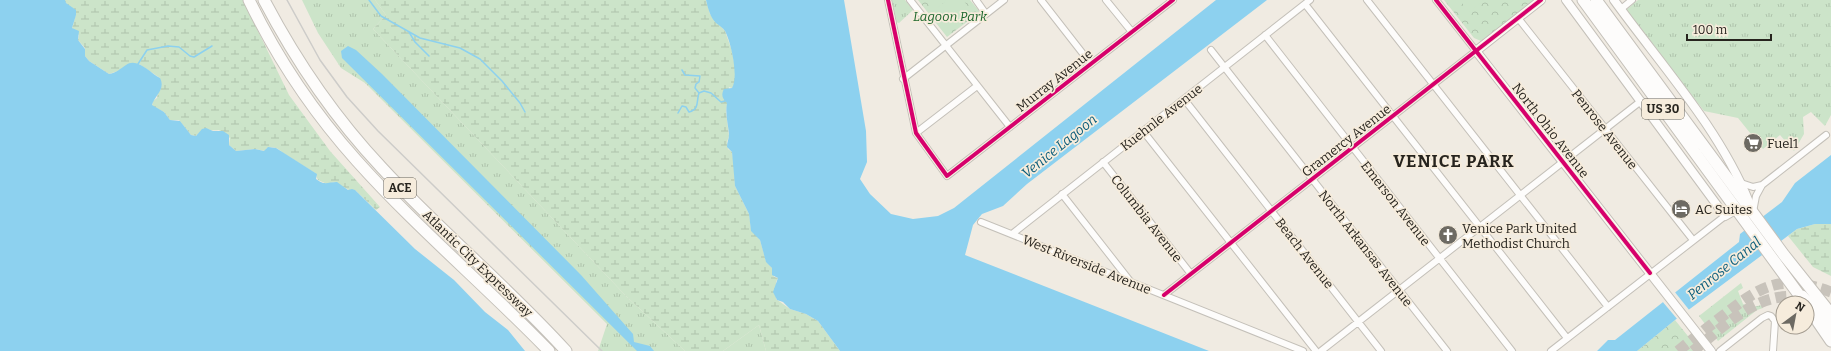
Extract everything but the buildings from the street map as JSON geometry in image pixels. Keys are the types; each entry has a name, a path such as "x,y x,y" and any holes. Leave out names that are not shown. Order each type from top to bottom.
{"highway":[{"name":"Atlantic City Expressway","path":"249,0 294,78 318,112 356,159 398,205 549,351"},
{"name":"Atlantic City Expressway","path":"264,0 284,37 310,77 342,121 368,153 405,192 566,351"},
{"name":"US 30","path":"1583,0 1744,213 1780,258 1831,314"},
{"name":"US 30","path":"1596,0 1744,213"},
{"name":"US 30","path":"1780,258 1800,295"},
{"path":"1797,291 1831,328"},
{"path":"1815,318 1831,341"}],"street":[{"path":"888,0 903,79 916,133 978,86"},
{"path":"910,0 1010,127"},
{"path":"976,0 986,14"},
{"path":"903,79 1004,0"},
{"path":"1041,0 1091,64"},
{"path":"1106,0 1132,32"},
{"name":"Murray Avenue","path":"916,133 947,176 1172,0"},
{"path":"1367,0 1608,307"},
{"name":"North Ohio Avenue","path":"1436,0 1711,351"},
{"name":"Gramercy Avenue","path":"1164,295 1541,0"},
{"path":"1566,0 1724,216"},
{"path":"1614,0 1717,139 1740,184 1744,213"},
{"path":"1621,9 1632,0"},
{"path":"1307,2 1393,116 1567,338"},
{"name":"Kuehnle Avenue","path":"1012,234 1307,2"},
{"name":"Penrose Avenue","path":"1518,18 1693,240"},
{"name":"Emerson Avenue","path":"1265,36 1512,351"},
{"name":"North Arkansas Avenue","path":"1211,50 1447,351"},
{"name":"Beach Avenue","path":"1184,99 1381,351"},
{"path":"1321,351 1641,101"},
{"path":"1144,131 1316,351"},
{"path":"1551,351 1724,216 1744,213 1762,185 1826,136"},
{"name":"Columbia Avenue","path":"1103,162 1191,274"},
{"path":"1740,184 1753,187 1762,185"},
{"path":"1062,194 1131,282"},
{"name":"West Riverside Avenue","path":"981,222 1303,351"},
{"path":"1720,351 1762,318 1769,316 1775,321 1773,351"}],"green space":[{"path":"65,0 243,0 289,95 330,151 380,207 376,210 355,190 349,190 334,182 327,184 318,180 315,173 276,148 267,148 265,151 255,149 236,151 229,145 230,138 219,130 205,129 196,136 191,135 179,120 170,120 164,112 152,106 153,101 157,98 160,78 139,64 109,74 89,61 85,56 85,48 78,40 79,35 72,28 76,14 65,2"},
{"path":"302,0 375,0 386,15 373,29 626,296 685,351 598,351 607,324 365,83 341,68 318,33"},
{"path":"375,0 706,0 710,14 725,31 732,51 735,67 735,84 732,88 729,87 726,112 729,136 727,142 728,149 732,152 735,186 749,214 751,229 760,240 766,261 772,268 774,277 778,278 776,282 776,299 790,309 806,314 818,321 840,351 766,351 759,325 723,351 685,351 626,296 373,29 386,15"},
{"path":"891,0 905,0 913,10 899,23 896,22"},
{"name":"Lagoon Park","path":"918,0 970,0 980,12 947,37"},
{"path":"947,0 963,0 970,9 945,30 931,13"},
{"path":"1444,0 1535,0 1481,41 1474,38"},
{"path":"1460,0 1484,0 1469,12"},
{"path":"1638,0 1831,0 1831,115 1825,126 1811,112 1803,117 1804,134 1794,151 1780,135 1763,149 1738,118 1704,111 1626,10"},
{"path":"1815,224 1831,224 1831,276 1813,267 1788,236 1797,229"},
{"path":"1741,283 1743,288 1738,291 1743,304 1753,307 1762,305 1763,308 1757,310 1718,341 1699,316"},
{"path":"1675,320 1700,351 1637,351"},
{"path":"759,325 766,351 723,351"}],"water":[{"path":"0,0 65,0 66,3 76,10 72,28 79,31 78,40 85,49 85,56 89,61 109,74 116,72 130,63 135,63 139,64 160,78 162,86 152,105 164,112 170,120 180,121 191,135 196,136 202,129 206,128 213,131 223,131 229,135 229,145 236,151 255,149 264,151 268,147 276,148 317,174 316,179 319,181 324,183 337,182 348,190 355,190 415,249 454,280 485,312 508,330 525,351 0,351"},
{"name":"Venice Lagoon","path":"706,0 844,0 866,131 867,162 860,179 870,194 891,214 913,219 938,216 954,208 1216,0 1267,0 1027,184 1003,206 982,214 973,225 965,255 1209,351 840,351 818,321 806,314 790,309 783,302 777,300 773,292 778,278 772,275 772,268 766,262 760,240 751,231 749,214 735,186 732,152 727,147 729,134 726,115 727,103 723,98 722,93 724,89 732,88 734,83 735,76 732,51 725,31 712,18"},
{"path":"348,46 356,50 382,74 581,275 633,334 634,342 650,346 654,351 637,351 342,58 341,51"},
{"name":"Penrose Canal","path":"1831,155 1831,224 1815,224 1797,229 1675,320 1637,351 1597,351 1608,340 1615,340 1739,242 1740,234 1782,202 1795,183"}],"pier":[{"path":"1674,291 1690,311 1678,320 1662,301"}],"waterway":[{"path":"369,0 381,16 420,38 460,48 480,59 502,81 520,103 525,112"},
{"path":"409,32 415,42 429,56"},
{"path":"138,64 147,50 168,46 179,47 190,56 194,57 212,46"},
{"path":"682,70 685,75 700,76 699,82 696,84 695,88 699,93"},
{"path":"699,93 704,91 711,93 721,102 725,101"},
{"path":"678,113 682,106 686,107 689,112 695,109 699,93"}],"tunnel":[{"path":"1678,351 1738,304 1762,289 1786,283 1799,284 1831,292"},
{"path":"1693,351 1745,311 1759,303 1775,298"}],"railway":[{"path":"287,0 320,60 347,97 378,131 602,351"}],"cycle path":[{"path":"888,0 916,133 947,176 1173,0"},
{"path":"1436,0 1650,273"},
{"path":"1164,295 1541,0"}],"place":[{"name":"Fuel1","path":"1753,143"},
{"name":"AC Suites","path":"1681,209"},
{"name":"Venice Park United Methodist Church","path":"1448,235"}],"district":[{"name":"VENICE PARK","path":"1454,161"}]}
